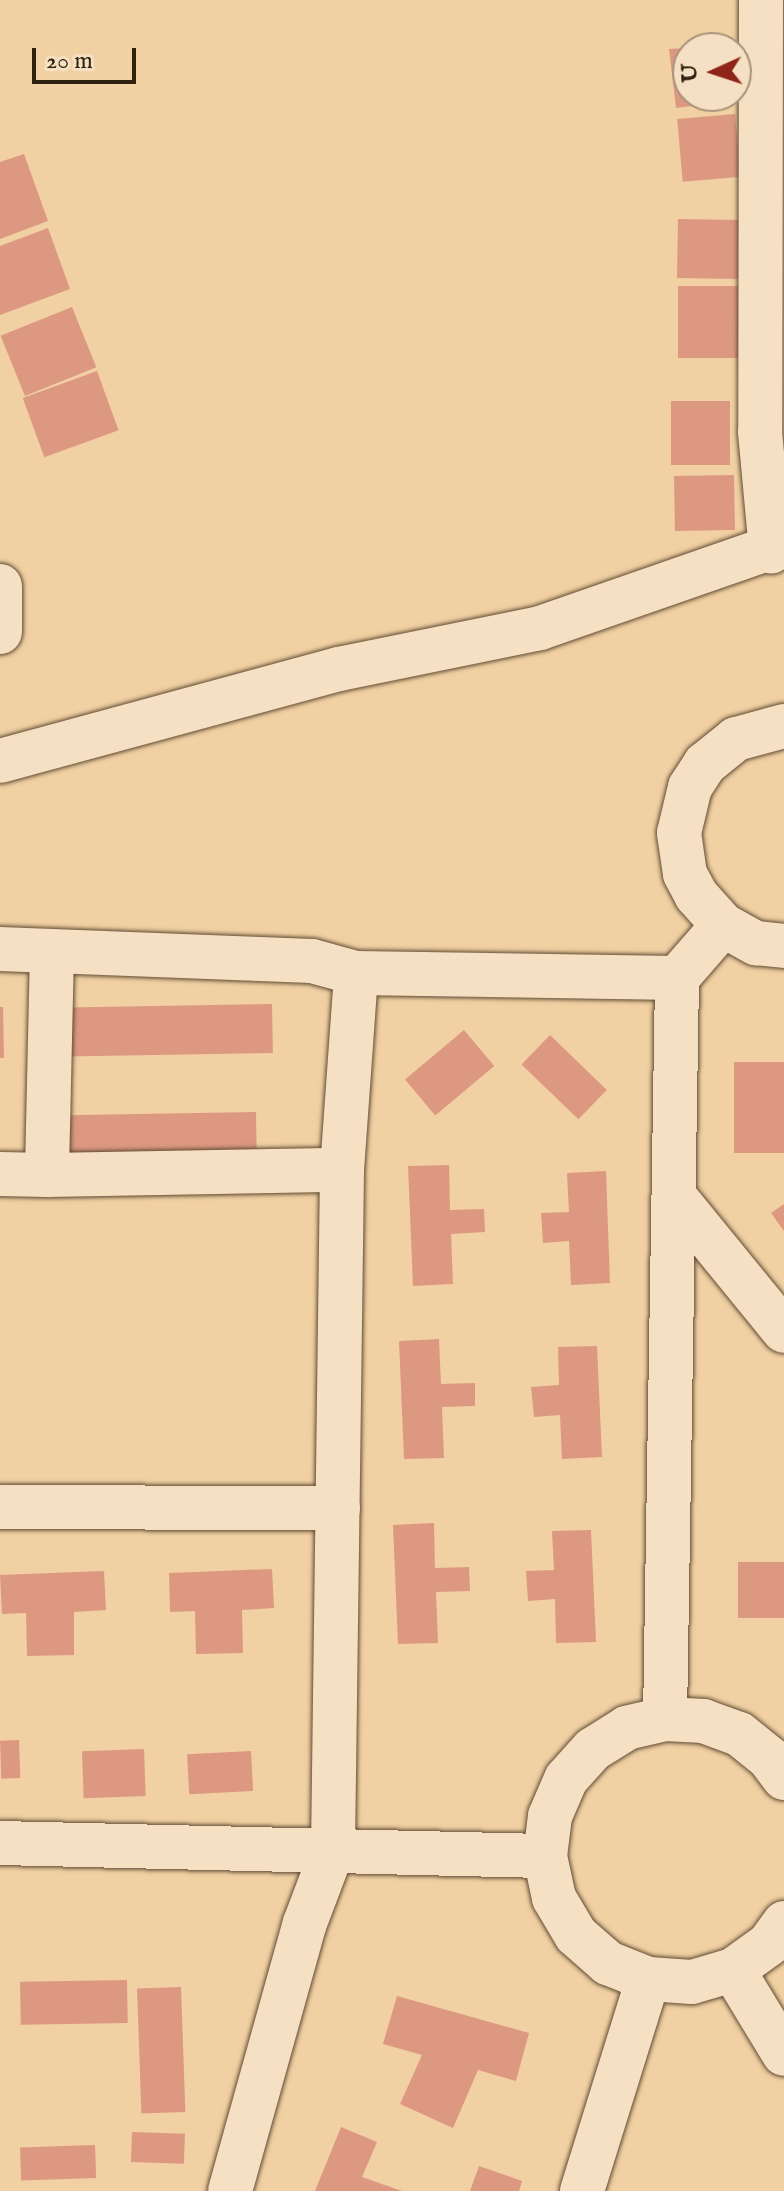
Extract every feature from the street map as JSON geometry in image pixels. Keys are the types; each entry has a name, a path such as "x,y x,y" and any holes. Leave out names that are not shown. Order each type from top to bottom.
{"street":[{"path":"0,761 339,669 540,628 777,547 760,432 761,0"},
{"path":"0,586 0,632"},
{"path":"784,726 736,739 705,764 690,787 679,833 685,874 696,895 723,925 756,943 784,946"},
{"path":"665,1719 677,978 723,925"},
{"path":"0,949 312,961 356,973 677,978"},
{"path":"47,1175 52,951"},
{"path":"230,2191 305,1923 333,1849 342,1170 356,973"},
{"path":"0,1174 342,1170"},
{"path":"674,1196 784,1331"},
{"path":"0,1507 338,1508"},
{"path":"784,1778 769,1758 739,1734 704,1721 665,1719 627,1728 604,1742 566,1779 550,1816 545,1856 554,1898 576,1935 608,1963 648,1979 692,1982 733,1970 769,1944 784,1923"},
{"path":"0,1843 545,1856"},
{"path":"733,1970 784,2054"},
{"path":"582,2191 648,1979"}],"building":[{"path":"735,114 740,177 683,182 677,119"},
{"path":"24,154 48,221 0,239 0,162"},
{"path":"678,219 739,220 738,279 677,278"},
{"path":"48,228 70,289 0,315 0,246"},
{"path":"678,286 739,286 739,358 678,358"},
{"path":"72,307 96,367 25,396 1,336"},
{"path":"97,371 119,430 44,457 23,398"},
{"path":"671,401 730,401 730,465 671,465"},
{"path":"734,475 735,530 675,531 674,476"},
{"path":"272,1004 273,1053 67,1057 66,1008"},
{"path":"0,1007 3,1007 4,1058 0,1058"},
{"path":"464,1030 494,1066 435,1115 405,1079"},
{"path":"550,1035 607,1090 578,1119 522,1064"},
{"path":"734,1062 784,1062 784,1153 734,1153"},
{"path":"256,1112 257,1161 51,1165 50,1116"},
{"path":"449,1165 450,1210 484,1209 485,1232 451,1234 453,1284 413,1286 408,1166"},
{"path":"606,1171 610,1283 571,1285 569,1241 543,1243 541,1213 569,1212 567,1173"},
{"path":"784,1204 784,1231 771,1213"},
{"path":"439,1339 441,1384 475,1383 475,1406 442,1407 444,1458 404,1459 399,1341"},
{"path":"597,1346 602,1457 562,1459 560,1415 534,1417 531,1387 559,1385 558,1347"},
{"path":"434,1523 435,1568 469,1567 470,1591 436,1592 438,1643 398,1644 393,1525"},
{"path":"591,1530 596,1642 556,1643 555,1599 528,1601 526,1571 554,1570 552,1531"},
{"path":"738,1562 784,1562 784,1618 738,1618"},
{"path":"272,1569 274,1608 242,1610 243,1653 196,1654 195,1611 170,1612 169,1573"},
{"path":"104,1571 106,1610 74,1612 74,1655 27,1656 26,1613 2,1614 0,1575"},
{"path":"19,1740 20,1778 1,1779 0,1741"},
{"path":"144,1749 146,1796 84,1798 82,1751"},
{"path":"251,1751 253,1791 189,1794 187,1754"},
{"path":"127,1980 128,2023 21,2025 20,1982"},
{"path":"181,1987 185,2112 141,2113 137,1989"},
{"path":"397,1996 529,2033 516,2081 478,2070 453,2128 400,2104 422,2055 383,2044"},
{"path":"341,2127 377,2142 362,2177 402,2191 315,2191"},
{"path":"132,2132 185,2134 184,2164 131,2162"},
{"path":"95,2145 96,2178 21,2181 20,2148"},
{"path":"479,2166 522,2181 519,2191 470,2191"}]}
